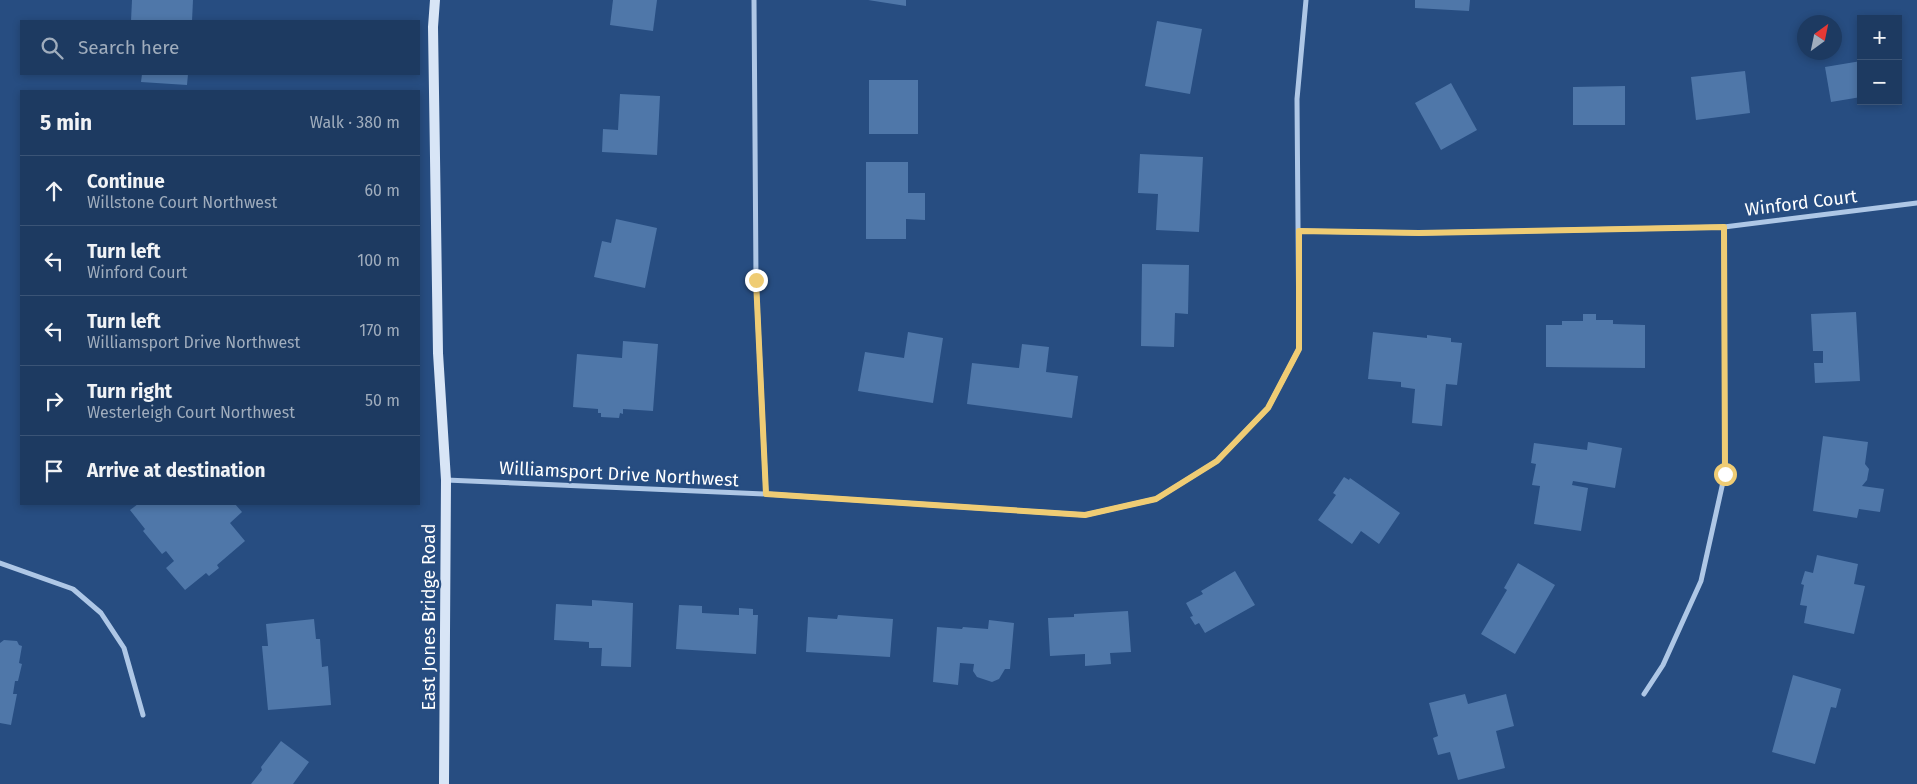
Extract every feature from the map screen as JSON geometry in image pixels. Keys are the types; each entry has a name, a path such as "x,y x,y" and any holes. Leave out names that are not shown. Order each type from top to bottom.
{"street":[{"name":"East Jones Bridge Road","path":"435,0 433,27 438,352 446,480 444,784"},
{"path":"754,0 756,280 766,494"},
{"name":"Williamsport Drive Northwest","path":"446,480 766,494 1085,515 1156,499 1217,461 1268,408 1299,349 1298,99 1306,0"},
{"name":"Winford Court","path":"1299,231 1419,233 1724,227 1917,202"},
{"path":"1644,694 1663,665 1701,581 1725,474 1724,227"},
{"path":"0,563 73,589 101,613 124,648 143,715"}],"building":[{"path":"132,0 193,0 192,20 131,20"},
{"path":"613,0 657,0 653,31 610,25"},
{"path":"868,0 906,0 906,6"},
{"path":"1415,0 1470,0 1469,11 1415,8"},
{"path":"1157,21 1202,29 1190,94 1145,86"},
{"path":"1857,62 1857,98 1831,102 1825,67"},
{"path":"1745,71 1750,113 1696,120 1691,77"},
{"path":"142,75 188,75 187,85 141,82"},
{"path":"869,80 918,80 918,134 869,134"},
{"path":"1451,83 1477,130 1441,150 1415,103"},
{"path":"1625,86 1625,125 1573,125 1573,87"},
{"path":"620,94 660,96 657,155 602,152 603,129 618,130"},
{"path":"1140,154 1203,157 1199,232 1156,230 1158,194 1138,193"},
{"path":"866,162 908,162 908,193 925,193 925,220 906,219 906,239 866,239"},
{"path":"616,219 657,228 645,288 594,277 602,241 611,243"},
{"path":"1142,264 1189,265 1188,314 1175,313 1174,347 1141,346"},
{"path":"1856,312 1860,381 1815,383 1814,363 1823,363 1823,351 1813,351 1811,314"},
{"path":"1583,314 1596,314 1596,320 1613,320 1613,324 1645,325 1645,368 1546,367 1546,325 1562,325 1562,321 1583,321"},
{"path":"908,332 943,338 933,403 858,391 865,352 904,358"},
{"path":"1373,332 1427,338 1427,335 1451,338 1451,342 1462,343 1457,385 1446,384 1442,426 1412,423 1415,389 1401,387 1401,382 1368,379"},
{"path":"623,341 658,344 653,411 623,409 623,414 620,413 619,418 601,417 598,409 573,407 577,354 622,358"},
{"path":"1022,344 1049,347 1046,372 1078,376 1072,418 967,404 972,363 1019,368"},
{"path":"1823,436 1868,442 1865,464 1869,469 1867,480 1862,486 1884,489 1880,512 1859,509 1857,518 1813,511"},
{"path":"1588,442 1622,448 1615,488 1573,481 1572,485 1588,488 1581,531 1534,524 1540,486 1532,485 1536,464 1531,463 1534,443 1587,450"},
{"path":"1344,477 1349,480 1350,478 1400,513 1379,544 1361,531 1352,544 1318,520 1336,495 1333,493"},
{"path":"137,505 236,505 242,512 230,523 245,541 217,565 219,568 209,576 206,573 185,590 166,568 174,561 166,551 162,554 143,531 145,529 130,510"},
{"path":"1817,555 1858,564 1854,584 1865,586 1854,634 1804,623 1807,606 1800,605 1804,585 1801,584 1805,571 1813,573"},
{"path":"1518,563 1555,585 1515,654 1481,634 1507,590 1504,588"},
{"path":"1235,571 1255,605 1205,633 1199,623 1195,625 1190,617 1193,616 1186,603 1203,594 1201,591"},
{"path":"592,600 633,603 631,667 601,666 602,648 589,648 589,642 554,640 556,604 592,606"},
{"path":"679,605 702,606 702,613 739,615 739,608 753,609 753,615 758,615 756,654 676,649"},
{"path":"1128,611 1131,652 1110,653 1111,664 1085,666 1085,654 1050,656 1048,618 1074,617 1074,614"},
{"path":"838,615 893,619 890,657 806,652 808,617 837,619"},
{"path":"314,619 316,639 320,639 322,667 328,666 331,705 268,710 262,646 268,646 266,624"},
{"path":"989,620 1014,623 1010,669 1005,669 999,679 992,682 977,677 973,671 974,664 960,663 958,685 933,682 937,627 988,629"},
{"path":"4,640 17,641 22,646 19,663 22,664 18,681 15,681 13,694 17,694 11,725 0,723 0,643"},
{"path":"1793,675 1841,689 1836,708 1831,707 1815,764 1772,752"},
{"path":"1465,694 1468,704 1506,694 1514,726 1496,731 1505,768 1458,780 1450,752 1438,755 1433,738 1438,736 1429,703"},
{"path":"281,741 309,762 293,784 251,784 262,770 261,767"}],"route":[{"path":"756,280 766,494 1085,515 1156,499 1217,461 1268,408 1299,349 1299,231 1419,233 1724,227 1725,474"}]}
